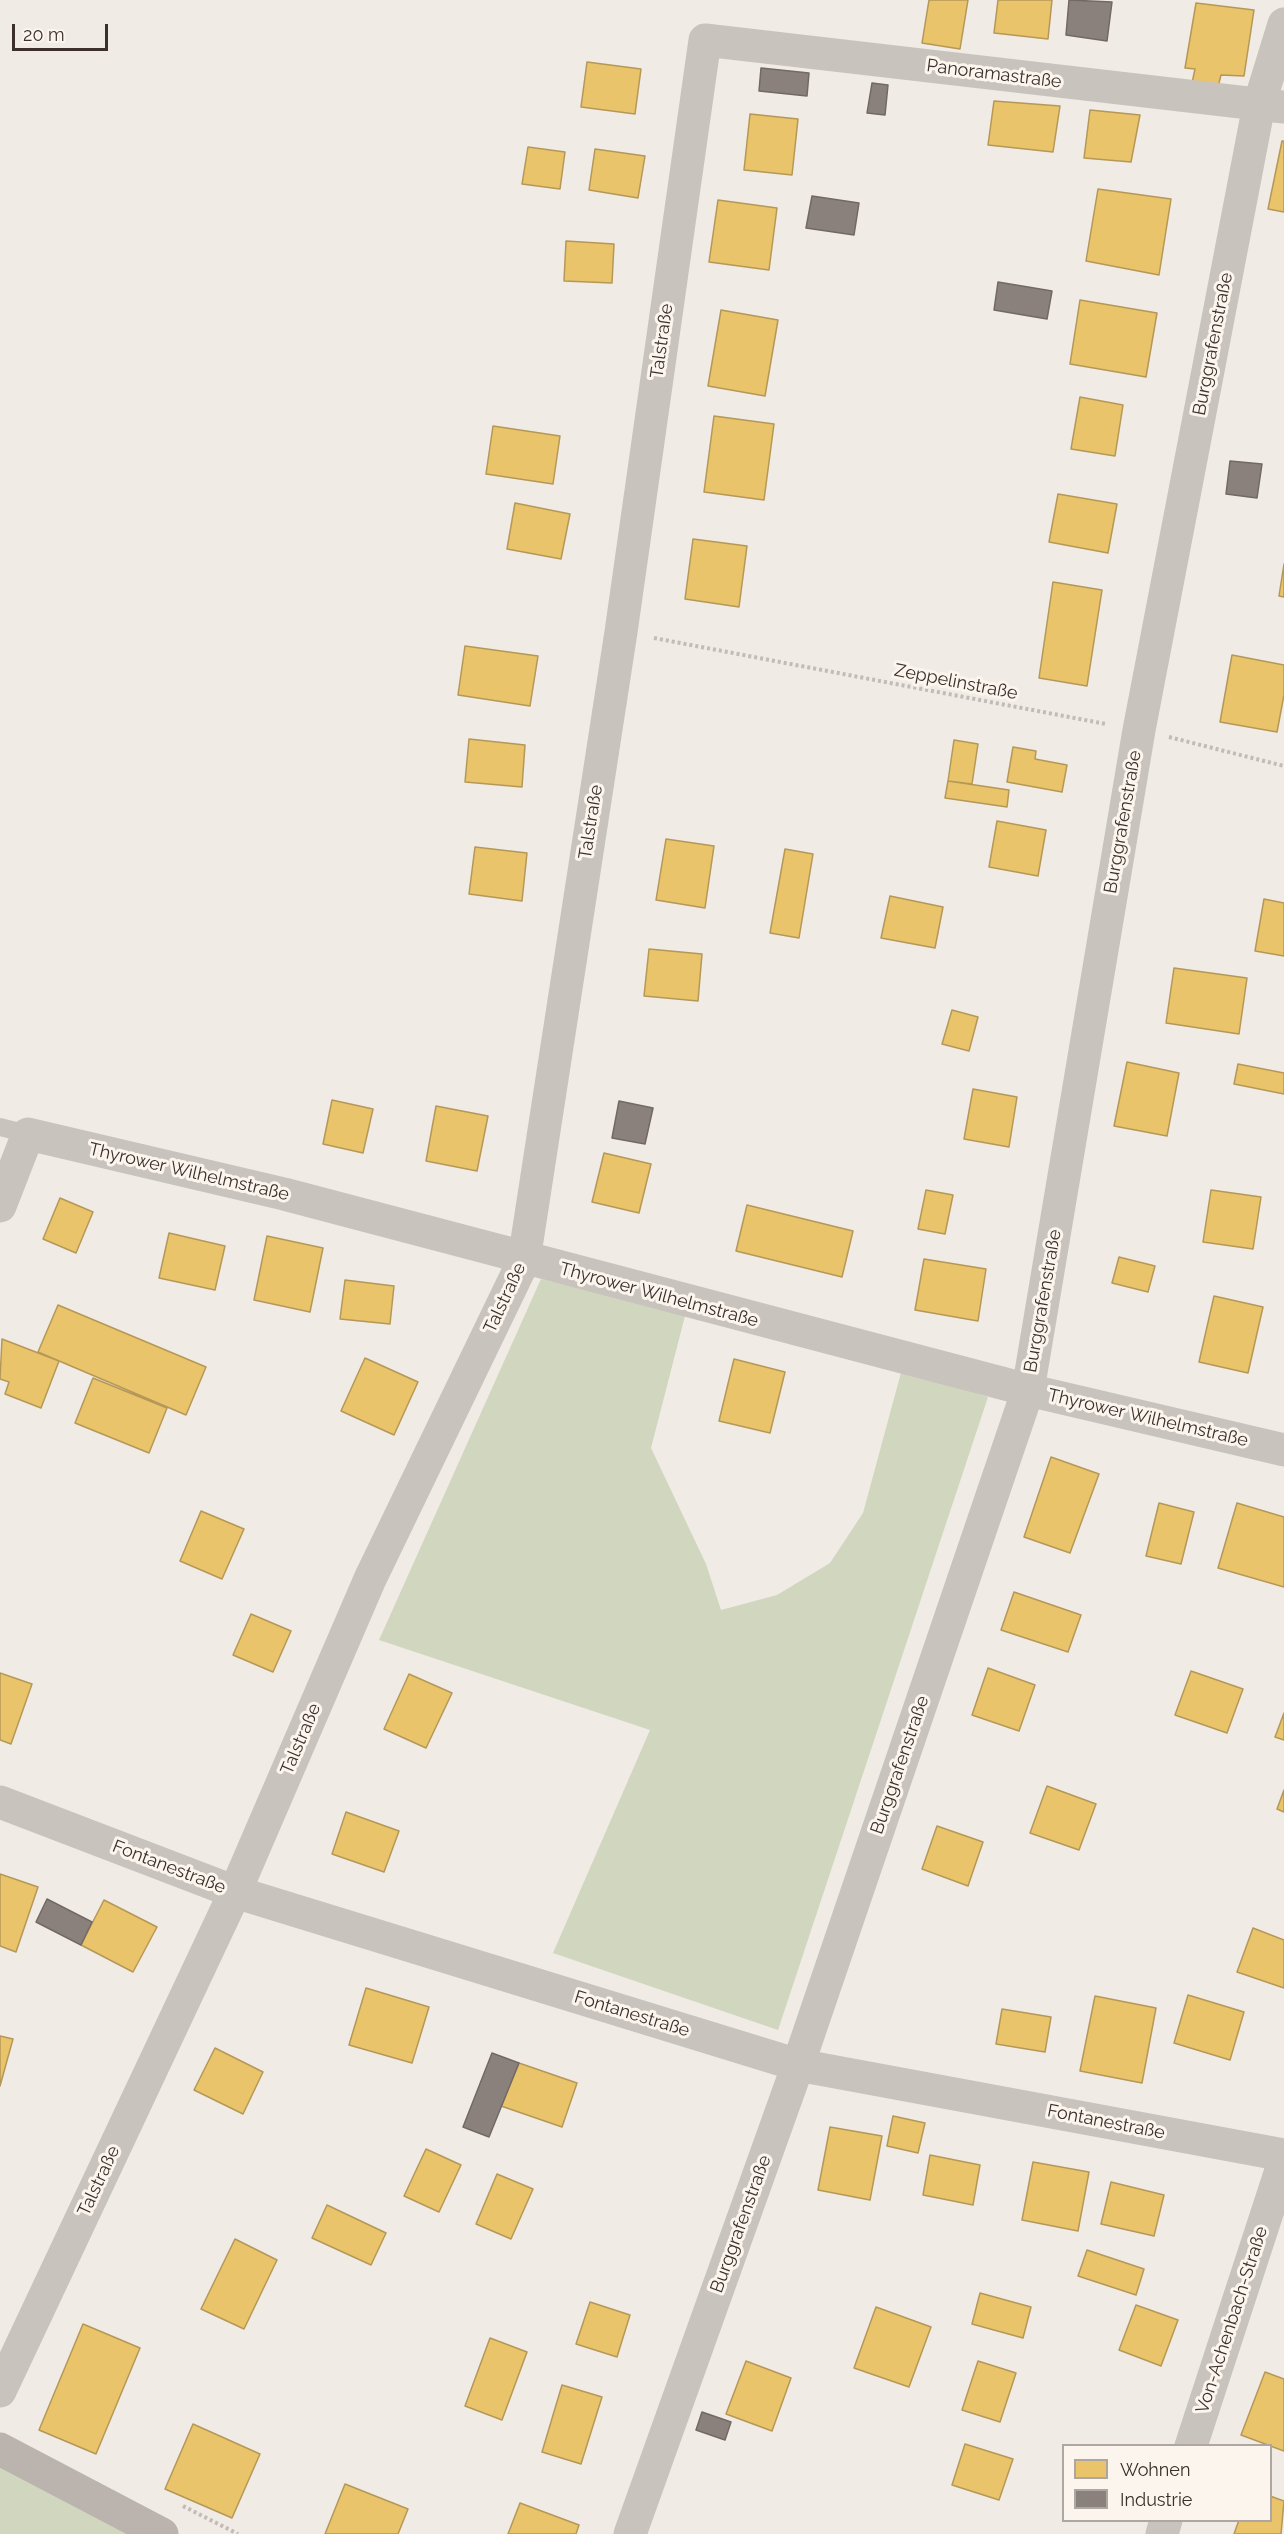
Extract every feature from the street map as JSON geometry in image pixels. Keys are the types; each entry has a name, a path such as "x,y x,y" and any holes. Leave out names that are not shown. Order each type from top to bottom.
{"main road":[{"path":"0,2449 162,2534"}],"street":[{"name":"Burggrafenstraße","path":"630,2534 798,2065 1028,1390 1139,730 1271,106 1284,24"},
{"name":"Panoramastraße","path":"705,40 1271,106"},
{"name":"Talstraße","path":"0,2391 235,1892 370,1579 524,1260 621,632 705,40"},
{"name":"Thyrower Wilhelmstraße","path":"14,1130 284,1194 524,1260 1028,1390 1284,1450"},
{"path":"0,1206 14,1130"},
{"name":"Fontanestraße","path":"0,1802 235,1892 798,2065 1284,2155"},
{"name":"Von-Achenbach-Straße","path":"1191,2444 1284,2161"}],"path":[{"name":"Zeppelinstraße","path":"621,632 1139,730 1284,766"}],"green space":[{"path":"541,1279 686,1312 651,1448 706,1564 721,1610 777,1595 830,1563 863,1513 902,1369 988,1397 778,2030 553,1953 650,1730 379,1640"},
{"path":"0,2466 128,2534 0,2534"}],"building: Wohnen":[{"path":"929,0 968,0 960,49 922,43"},
{"path":"998,0 1052,0 1048,39 994,33"},
{"path":"1196,3 1254,10 1244,76 1221,75 1218,87 1192,83 1195,69 1185,68"},
{"path":"587,62 641,69 635,114 581,107"},
{"path":"994,101 1060,106 1053,152 988,145"},
{"path":"1090,110 1140,115 1131,162 1084,158"},
{"path":"750,114 798,119 792,175 744,170"},
{"path":"1282,141 1284,141 1284,212 1268,209"},
{"path":"528,147 565,152 560,189 522,184"},
{"path":"595,149 645,156 638,198 589,190"},
{"path":"1098,189 1171,199 1159,275 1086,261"},
{"path":"718,200 777,208 769,270 709,262"},
{"path":"566,241 614,244 612,283 564,281"},
{"path":"1080,300 1157,313 1146,377 1070,364"},
{"path":"721,310 778,320 765,396 708,386"},
{"path":"1080,397 1123,405 1115,456 1071,449"},
{"path":"714,416 774,424 764,500 704,492"},
{"path":"493,426 560,436 553,484 486,474"},
{"path":"1058,494 1117,504 1108,553 1049,542"},
{"path":"515,503 570,514 561,559 507,549"},
{"path":"693,539 747,546 739,607 685,599"},
{"path":"1284,564 1284,597 1279,596"},
{"path":"1053,582 1102,590 1087,686 1039,678"},
{"path":"465,646 538,656 530,706 458,695"},
{"path":"1232,655 1284,665 1284,695 1277,732 1220,722"},
{"path":"469,739 525,745 522,787 465,782"},
{"path":"954,740 978,744 972,784 948,781"},
{"path":"1013,747 1036,751 1035,759 1067,765 1062,792 1007,782"},
{"path":"948,781 1009,790 1007,807 945,798"},
{"path":"997,821 1046,830 1038,876 989,867"},
{"path":"666,839 714,846 705,908 656,900"},
{"path":"475,847 527,853 522,901 469,894"},
{"path":"785,849 813,854 799,938 770,933"},
{"path":"890,896 943,907 935,948 881,938"},
{"path":"1264,899 1284,903 1284,956 1255,951"},
{"path":"649,949 702,954 698,1001 644,996"},
{"path":"1174,968 1247,978 1239,1034 1166,1023"},
{"path":"952,1010 978,1017 969,1051 942,1044"},
{"path":"1127,1062 1179,1073 1167,1136 1114,1126"},
{"path":"1238,1064 1284,1073 1284,1094 1234,1084"},
{"path":"973,1089 1017,1097 1009,1147 964,1139"},
{"path":"332,1100 373,1109 363,1153 323,1144"},
{"path":"436,1106 488,1116 477,1171 426,1161"},
{"path":"604,1153 651,1164 639,1213 592,1202"},
{"path":"926,1190 953,1195 945,1234 918,1229"},
{"path":"1211,1190 1261,1197 1253,1249 1203,1242"},
{"path":"60,1198 93,1212 76,1253 43,1239"},
{"path":"747,1205 853,1231 842,1277 736,1251"},
{"path":"169,1233 225,1246 215,1290 159,1278"},
{"path":"267,1236 323,1248 310,1312 254,1300"},
{"path":"1119,1257 1155,1266 1148,1292 1112,1283"},
{"path":"924,1259 986,1269 978,1321 915,1310"},
{"path":"345,1280 394,1286 390,1324 340,1319"},
{"path":"1214,1296 1263,1307 1248,1373 1199,1362"},
{"path":"58,1305 206,1367 186,1415 38,1352"},
{"path":"2,1339 59,1361 41,1408 5,1394 9,1382 0,1379"},
{"path":"365,1358 418,1382 394,1435 341,1411"},
{"path":"734,1359 785,1372 770,1433 719,1421"},
{"path":"93,1378 167,1408 149,1453 75,1423"},
{"path":"1051,1457 1099,1474 1070,1553 1024,1537"},
{"path":"1159,1503 1194,1512 1181,1564 1146,1556"},
{"path":"1237,1503 1284,1517 1284,1587 1218,1568"},
{"path":"201,1511 244,1529 222,1579 180,1561"},
{"path":"1014,1592 1081,1615 1068,1652 1001,1630"},
{"path":"251,1614 291,1631 273,1672 233,1655"},
{"path":"988,1668 1035,1685 1019,1731 972,1715"},
{"path":"1191,1671 1243,1689 1227,1733 1175,1715"},
{"path":"0,1673 32,1684 11,1744 0,1740"},
{"path":"409,1674 452,1693 426,1748 384,1729"},
{"path":"1284,1713 1284,1740 1275,1737"},
{"path":"1047,1786 1096,1804 1079,1850 1030,1833"},
{"path":"1284,1790 1284,1812 1277,1809"},
{"path":"346,1812 399,1831 384,1872 332,1854"},
{"path":"937,1826 983,1842 968,1886 922,1869"},
{"path":"0,1874 38,1887 16,1952 0,1946"},
{"path":"104,1900 157,1927 133,1972 81,1945"},
{"path":"1253,1928 1284,1940 1284,1988 1237,1972"},
{"path":"366,1988 429,2007 412,2063 349,2045"},
{"path":"1188,1995 1244,2012 1230,2060 1174,2043"},
{"path":"1095,1996 1156,2008 1142,2083 1080,2071"},
{"path":"1002,2009 1051,2017 1045,2052 996,2044"},
{"path":"0,2036 13,2039 0,2086"},
{"path":"215,2048 263,2072 243,2114 194,2090"},
{"path":"519,2063 577,2083 562,2127 501,2106"},
{"path":"893,2116 925,2123 918,2153 887,2146"},
{"path":"830,2127 882,2136 870,2200 818,2190"},
{"path":"426,2149 461,2165 439,2212 404,2196"},
{"path":"930,2155 980,2165 973,2205 923,2195"},
{"path":"1033,2162 1089,2172 1078,2231 1022,2220"},
{"path":"497,2174 533,2189 511,2239 476,2224"},
{"path":"1111,2182 1164,2195 1154,2236 1101,2224"},
{"path":"327,2205 386,2233 371,2265 312,2238"},
{"path":"235,2239 277,2260 244,2329 201,2309"},
{"path":"1087,2250 1144,2269 1136,2295 1078,2276"},
{"path":"980,2293 1031,2307 1023,2338 972,2324"},
{"path":"590,2302 630,2315 617,2357 576,2344"},
{"path":"1136,2305 1178,2320 1161,2366 1119,2350"},
{"path":"876,2307 931,2327 909,2387 854,2368"},
{"path":"83,2324 140,2348 96,2454 39,2430"},
{"path":"490,2338 527,2352 502,2420 465,2406"},
{"path":"746,2361 791,2378 772,2431 726,2414"},
{"path":"978,2361 1016,2373 1000,2422 962,2410"},
{"path":"1265,2372 1284,2379 1284,2451 1272,2447 1272,2444 1265,2444 1241,2435"},
{"path":"562,2385 602,2397 581,2464 542,2452"},
{"path":"193,2424 260,2454 232,2518 165,2489"},
{"path":"965,2444 1013,2459 999,2500 952,2485"},
{"path":"345,2484 408,2509 398,2534 325,2534"},
{"path":"1272,2497 1284,2501 1281,2534 1234,2534 1238,2522 1272,2522"},
{"path":"520,2503 579,2525 576,2534 508,2534"}],"building: Industrie":[{"path":"1069,0 1112,2 1107,41 1066,35"},
{"path":"761,68 809,73 807,96 759,91"},
{"path":"872,83 888,85 885,115 867,113"},
{"path":"812,196 859,203 854,235 806,228"},
{"path":"998,282 1052,291 1047,319 994,310"},
{"path":"1230,461 1262,464 1257,498 1226,494"},
{"path":"619,1101 653,1108 645,1144 612,1138"},
{"path":"47,1899 92,1922 81,1945 36,1922"},
{"path":"492,2053 519,2063 489,2137 463,2127"},
{"path":"702,2412 731,2422 725,2440 696,2430"}]}
